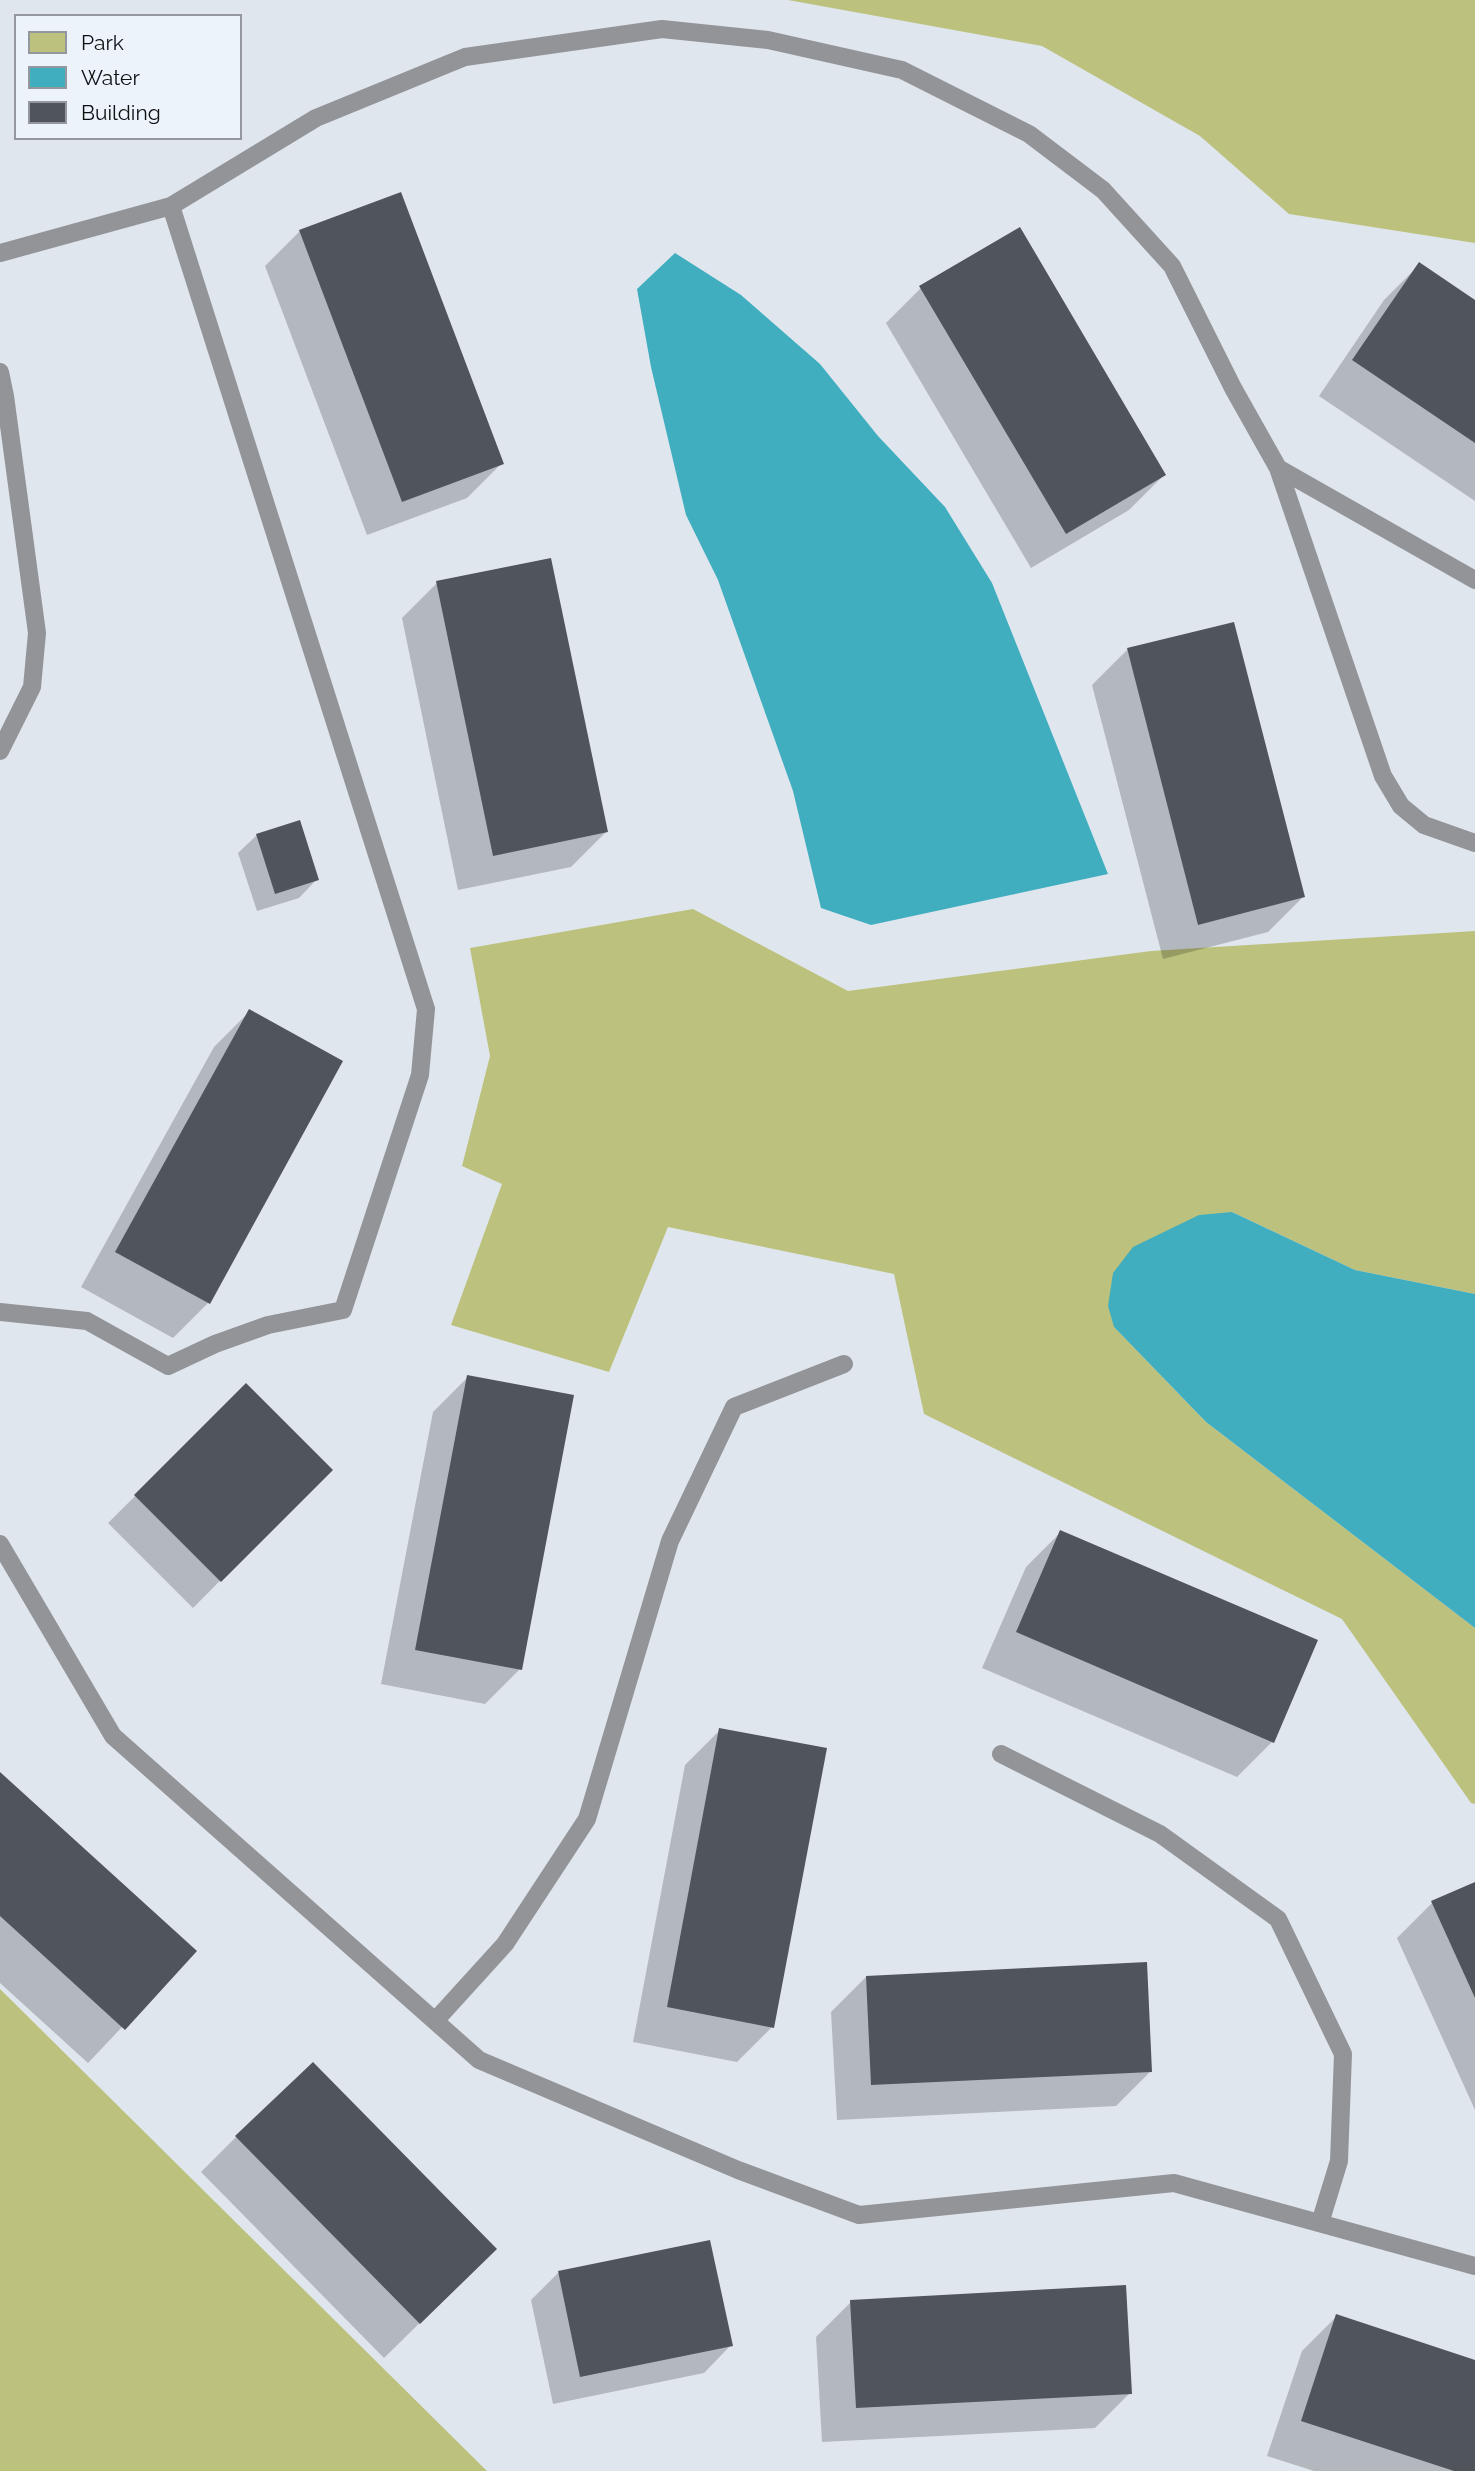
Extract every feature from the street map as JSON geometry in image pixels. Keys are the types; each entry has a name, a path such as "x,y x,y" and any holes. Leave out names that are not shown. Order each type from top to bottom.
{"lane":[{"path":"0,253 171,206 316,118 466,57 662,29 768,40 902,70 1029,134 1103,190 1172,266 1233,388 1278,468 1384,776 1401,806 1424,825 1475,844"},
{"path":"0,1312 87,1321 168,1366 215,1344 268,1325 343,1310 421,1075 426,1009 171,206"},
{"path":"0,372 37,633 32,687 0,751"},
{"path":"1278,468 1475,580"},
{"path":"435,2021 505,1944 587,1819 670,1541 733,1407 844,1364"},
{"path":"0,1544 113,1735 479,2060 738,2170 859,2215 1174,2183 1475,2266"},
{"path":"1001,1754 1160,1834 1278,1919 1343,2054 1339,2161 1320,2223"}],"green space":[{"path":"788,0 1475,0 1475,243 1289,214 1200,136 1042,46"},
{"path":"693,909 848,991 1151,951 1475,931 1475,1294 1355,1270 1232,1212 1114,1327 1206,1422 1475,1628 1475,1804 1471,1803 1342,1619 924,1414 894,1274 668,1227 609,1372 451,1325 502,1184 462,1166 490,1056 470,948"},
{"path":"0,1989 487,2471 0,2471"}],"water":[{"path":"675,253 741,295 820,364 878,436 945,507 992,583 1108,874 871,925 821,908 793,791 718,580 686,515 651,367 637,289"},
{"path":"1232,1212 1355,1270 1475,1294 1475,1628 1206,1422 1114,1327 1108,1306 1113,1273 1133,1247 1199,1215"}],"building":[{"path":"401,192 504,464 402,502 299,230"},
{"path":"1020,227 1166,475 1066,534 919,286"},
{"path":"1419,262 1475,300 1475,443 1352,360"},
{"path":"551,558 608,832 493,856 436,581"},
{"path":"1234,622 1305,897 1198,925 1127,648"},
{"path":"300,820 319,880 275,894 256,834"},
{"path":"249,1009 343,1061 210,1304 115,1252"},
{"path":"467,1375 574,1395 522,1670 415,1650"},
{"path":"246,1383 333,1470 221,1582 134,1495"},
{"path":"1060,1530 1318,1640 1274,1743 1016,1632"},
{"path":"719,1728 827,1748 774,2028 667,2007"},
{"path":"0,1772 197,1951 125,2030 0,1916"},
{"path":"1475,1882 1475,1998 1431,1901"},
{"path":"1147,1962 1152,2072 871,2085 866,1976"},
{"path":"313,2062 497,2249 420,2324 235,2136"},
{"path":"710,2240 733,2346 580,2377 558,2271"},
{"path":"1126,2285 1132,2394 856,2408 850,2300"},
{"path":"1336,2314 1475,2360 1475,2471 1454,2471 1301,2421"}]}
